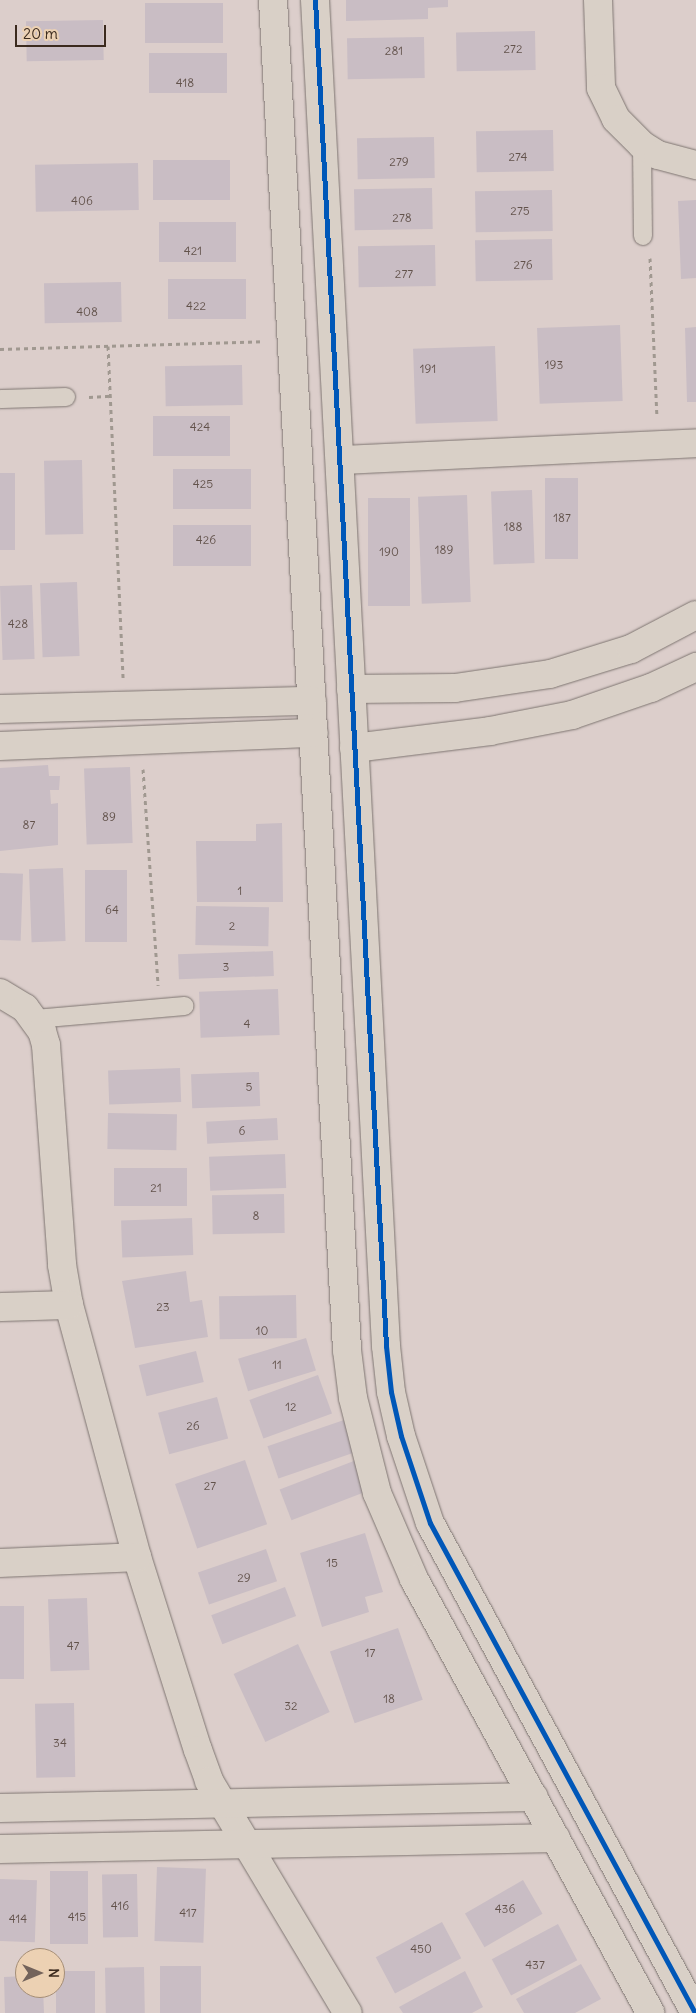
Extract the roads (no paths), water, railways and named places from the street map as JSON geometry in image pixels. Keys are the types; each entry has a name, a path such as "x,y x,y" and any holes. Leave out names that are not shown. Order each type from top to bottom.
{"street":[{"path":"273,0 347,1350 353,1398 377,1493 395,1538 651,2013"},
{"path":"315,0 341,460 351,689 386,1346 401,1436 430,1523 449,1561 694,2013"},
{"path":"598,0 601,88 616,119 642,145 676,162 696,165"},
{"path":"341,460 696,443"},
{"path":"351,689 456,688 550,674 632,649 696,615"},
{"path":"354,748 490,731 564,717 612,703 696,667"},
{"path":"0,709 312,701"},
{"path":"0,746 314,733"},
{"path":"0,993 14,999 35,1019 46,1044 62,1265 69,1305 137,1557 198,1750 209,1781 348,2013"},
{"path":"0,1307 69,1305"},
{"path":"0,1562 137,1557"},
{"path":"0,1808 534,1797"},
{"path":"0,1849 556,1838"}],"lane":[{"path":"642,145 643,236"},
{"path":"0,399 66,397"},
{"path":"35,1019 184,1006"}]}
